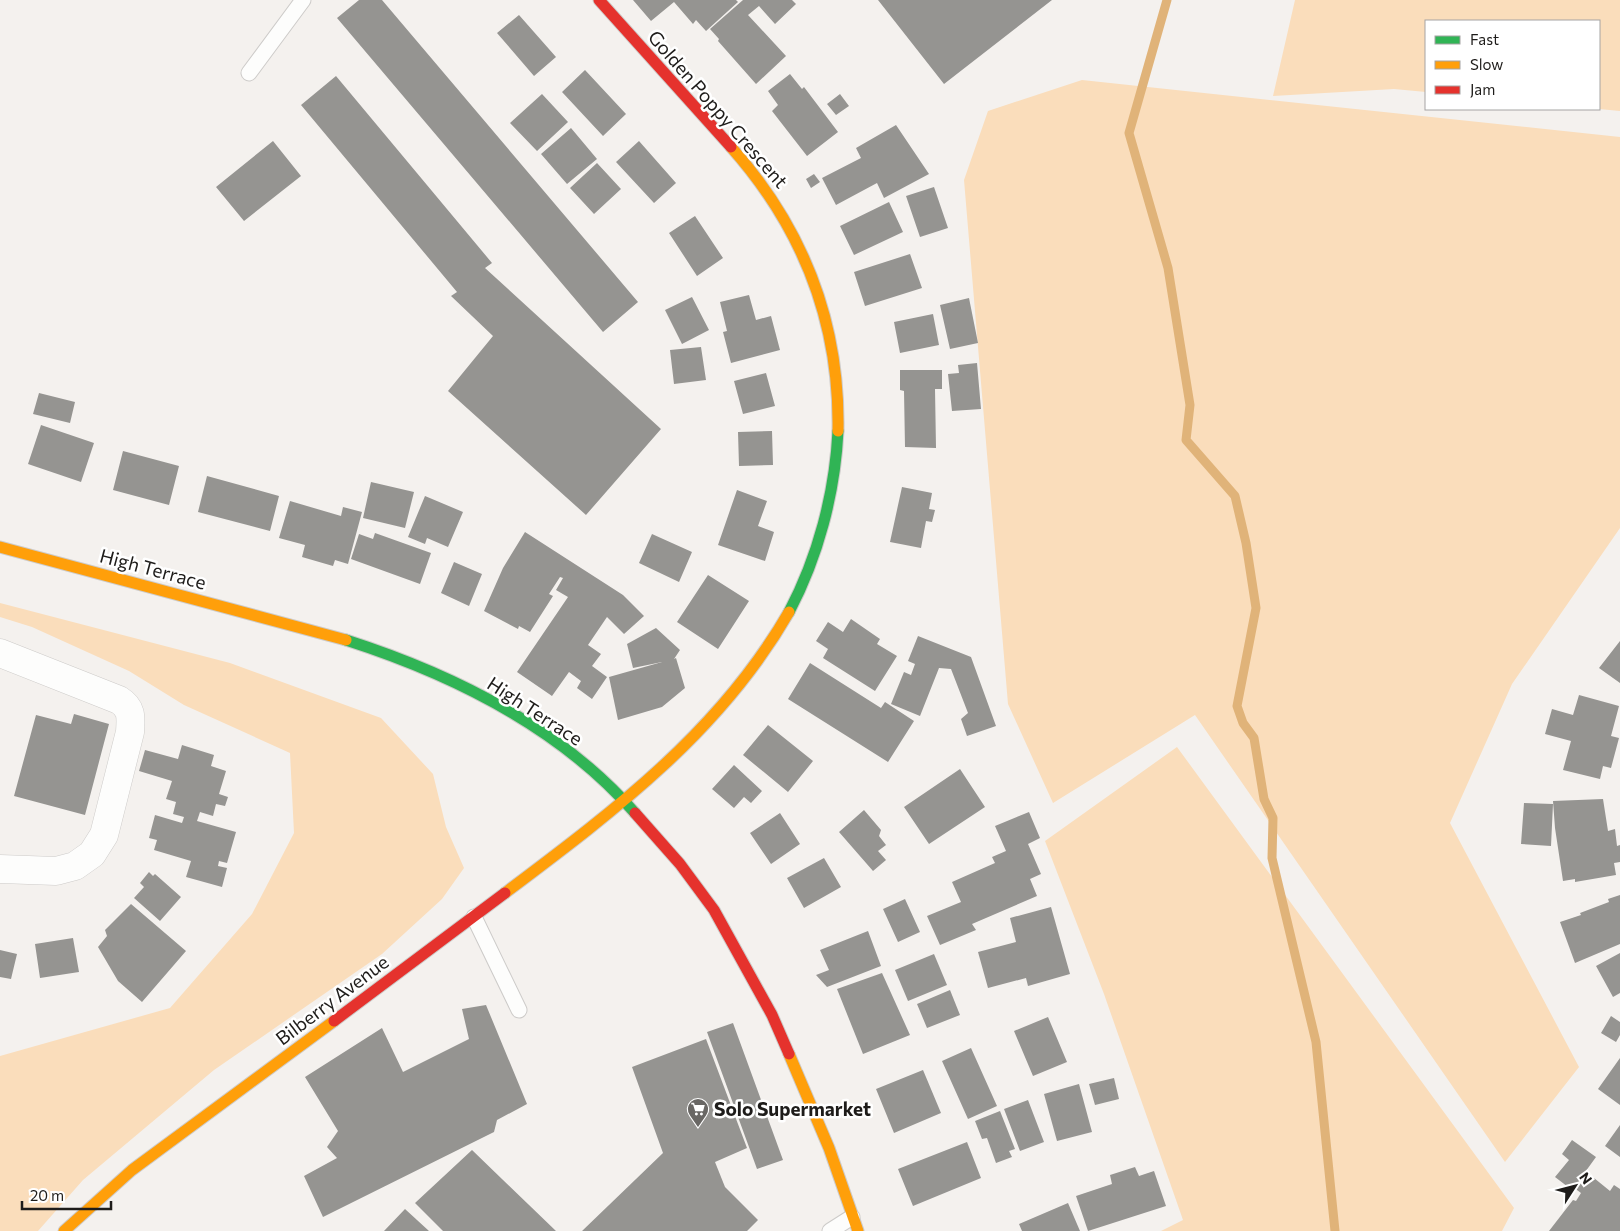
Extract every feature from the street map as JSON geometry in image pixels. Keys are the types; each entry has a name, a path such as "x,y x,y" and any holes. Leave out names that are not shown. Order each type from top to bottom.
{"street":[{"name":"Golden Poppy Crescent","path":"598,0 749,166 774,199 796,237 813,277 836,369 840,425 833,490 806,575 789,613 769,647 730,696 692,737 625,801"},
{"name":"High Terrace","path":"0,547 324,633 396,657 481,696 563,745 625,801 686,871 714,910 772,1015 829,1148 855,1224"},
{"path":"0,653 105,693 127,705 131,717 125,751 104,835 92,854 75,866 56,871 0,869"},
{"name":"Bilberry Avenue","path":"64,1231 124,1177 474,917 625,801"}],"lane":[{"path":"249,73 303,0"},
{"path":"474,917 519,1010"},
{"path":"830,1231 855,1224"}],"shaded area":[{"path":"1295,0 1620,0 1620,111 1600,109 1600,20 1425,20 1425,92 1394,89 1273,96"},
{"path":"1082,80 1620,137 1620,528 1512,684 1450,823 1579,1067 1505,1162 1195,715 1053,803 1008,704 964,180 988,111"},
{"path":"0,603 230,663 381,718 433,774 446,827 464,868 442,899 382,954 214,1070 83,1180 38,1231 0,1231 0,1056 170,1008 252,914 294,833 290,753 184,705 129,671 32,627 0,617"},
{"path":"1177,747 1514,1208 1502,1231 1161,1231 1183,1220 1104,994 1045,841"}],"building":[{"path":"359,0 382,0 638,302 603,332 337,18"},
{"path":"633,0 736,0 738,2 706,31 696,20 693,24 674,2 651,21"},
{"path":"743,0 792,0 796,4 775,24 759,6 748,15 786,56 756,84 718,41 719,39 710,29"},
{"path":"878,0 1052,0 944,84"},
{"path":"519,15 556,57 534,76 497,33"},
{"path":"585,70 626,114 603,136 562,92"},
{"path":"790,74 802,89 804,87 838,132 807,156 772,111 778,105 768,91"},
{"path":"336,76 492,263 485,268 661,429 586,515 448,391 493,336 451,296 457,292 301,105"},
{"path":"542,94 568,122 537,151 510,123"},
{"path":"840,94 849,106 836,115 827,104"},
{"path":"896,125 929,174 884,198 877,183 836,205 822,178 861,158 856,148"},
{"path":"571,128 597,159 567,184 541,154"},
{"path":"273,141 301,176 244,221 216,187"},
{"path":"639,141 676,183 654,203 616,162"},
{"path":"597,163 621,189 594,214 570,188"},
{"path":"814,174 820,182 811,188 806,179"},
{"path":"934,187 948,228 920,237 906,196"},
{"path":"889,202 903,232 854,255 840,226"},
{"path":"695,216 723,258 697,276 669,233"},
{"path":"910,254 922,288 865,306 854,272"},
{"path":"749,295 756,320 771,316 780,350 731,363 723,332 727,331 720,302"},
{"path":"692,297 709,330 682,344 665,310"},
{"path":"969,298 978,343 950,349 940,305"},
{"path":"933,314 939,345 900,353 894,322"},
{"path":"701,347 706,380 674,384 670,350"},
{"path":"977,363 981,409 952,411 948,374 959,373 958,365"},
{"path":"900,370 942,370 942,389 935,389 936,448 905,447 904,391 900,390"},
{"path":"766,373 775,406 743,414 734,381"},
{"path":"39,393 75,402 70,423 33,414"},
{"path":"41,425 94,443 81,482 28,464"},
{"path":"772,431 773,465 739,466 738,432"},
{"path":"123,451 179,466 169,505 113,490"},
{"path":"207,476 279,496 270,531 198,512"},
{"path":"371,482 414,492 405,528 363,518"},
{"path":"902,487 932,493 929,509 935,510 932,522 926,521 921,548 890,542"},
{"path":"737,490 767,501 758,526 774,532 765,561 718,545"},
{"path":"425,496 463,512 448,547 427,538 425,544 408,537"},
{"path":"290,501 341,516 343,507 362,512 348,564 335,560 333,566 302,557 305,545 279,538"},
{"path":"525,532 623,595 644,616 624,634 607,617 588,645 601,654 592,666 607,677 592,699 577,688 581,681 569,672 552,696 517,672 568,597 556,590 563,578 560,577 549,594 553,596 530,632 519,626 518,629 484,611 503,568"},
{"path":"375,533 431,553 420,584 351,559 359,534 373,539"},
{"path":"652,534 692,552 679,582 639,563"},
{"path":"454,562 482,574 469,606 441,593"},
{"path":"708,575 749,601 718,649 677,622"},
{"path":"851,619 880,639 877,644 897,656 875,691 823,658 828,649 816,641 828,622 843,632"},
{"path":"656,628 680,650 674,659 676,658 685,688 662,707 618,720 609,677 662,662 633,668 627,644"},
{"path":"918,636 971,657 996,726 967,736 961,719 968,713 951,669 939,668 920,716 891,704 904,672 911,675 915,664 908,661"},
{"path":"1620,641 1620,683 1599,668"},
{"path":"810,663 881,708 885,702 914,721 888,762 788,699"},
{"path":"1579,695 1619,706 1611,736 1619,738 1611,768 1603,766 1600,779 1563,770 1571,741 1545,734 1552,709 1573,715"},
{"path":"74,714 109,724 85,815 14,796 36,715 71,724"},
{"path":"768,725 813,761 788,792 743,755"},
{"path":"182,745 214,755 211,766 226,771 219,794 228,797 225,806 216,804 213,816 200,812 197,821 236,832 227,863 219,861 218,866 227,868 222,887 186,877 191,861 154,850 157,840 149,838 155,815 182,823 184,817 173,814 176,802 166,799 172,781 139,771 145,750 178,759"},
{"path":"734,765 762,791 751,803 744,797 734,808 712,789"},
{"path":"960,769 985,807 929,844 904,807"},
{"path":"1603,799 1608,831 1615,829 1617,846 1620,845 1620,862 1614,863 1616,875 1575,882 1575,879 1563,881 1553,801"},
{"path":"1524,803 1553,804 1551,846 1521,844"},
{"path":"864,810 881,830 879,836 886,845 878,851 886,860 873,871 839,832"},
{"path":"1029,812 1040,838 1028,844 1041,874 1030,879 1037,896 972,924 976,930 940,945 927,916 961,902 952,882 995,863 992,857 1006,851 995,826"},
{"path":"780,813 800,844 771,864 750,833"},
{"path":"824,858 841,887 804,908 787,878"},
{"path":"149,872 153,876 155,874 181,897 160,921 134,898 144,887 140,883"},
{"path":"1620,895 1620,944 1575,963 1560,922 1581,915 1580,913 1609,902 1608,899"},
{"path":"905,899 920,932 898,942 883,909"},
{"path":"131,904 186,951 142,1002 118,981 98,947 107,936 105,930"},
{"path":"1051,907 1070,974 1028,986 1026,978 988,988 978,952 1016,942 1010,918"},
{"path":"868,931 881,966 827,987 816,975 829,970 820,950"},
{"path":"73,938 79,972 40,978 35,944"},
{"path":"0,950 17,954 11,979 0,977"},
{"path":"1620,953 1620,993 1613,997 1596,966"},
{"path":"934,954 947,985 908,1001 895,970"},
{"path":"882,973 910,1035 863,1054 837,989"},
{"path":"950,990 960,1015 927,1028 917,1004"},
{"path":"486,1005 527,1104 497,1120 494,1132 323,1217 304,1176 337,1158 327,1147 338,1131 305,1077 382,1028 403,1072 469,1039 462,1009"},
{"path":"1611,1016 1620,1022 1620,1035 1616,1042 1601,1033"},
{"path":"1048,1017 1067,1062 1033,1076 1014,1031"},
{"path":"733,1023 783,1160 757,1169 707,1032"},
{"path":"706,1039 747,1148 715,1162 725,1187 758,1220 747,1231 582,1231 663,1153 632,1067"},
{"path":"971,1048 997,1106 968,1119 942,1061"},
{"path":"1620,1058 1620,1105 1598,1089"},
{"path":"923,1070 941,1113 894,1133 876,1089"},
{"path":"1114,1078 1119,1099 1095,1105 1089,1084"},
{"path":"1079,1084 1092,1132 1057,1141 1044,1094"},
{"path":"1028,1100 1044,1142 1020,1151 1004,1109"},
{"path":"1000,1111 1015,1149 1009,1151 1012,1157 996,1163 987,1138 982,1139 975,1121"},
{"path":"1620,1125 1620,1157 1605,1146"},
{"path":"1572,1140 1596,1157 1583,1175 1591,1182 1594,1178 1610,1191 1614,1185 1620,1189 1620,1231 1549,1231 1573,1200 1576,1201 1581,1193 1573,1187 1572,1190 1555,1177 1569,1160 1562,1154"},
{"path":"967,1142 981,1178 913,1206 898,1169"},
{"path":"472,1150 556,1231 443,1231 415,1203"},
{"path":"1135,1167 1139,1176 1154,1171 1166,1206 1088,1231 1076,1196 1112,1184 1110,1175"},
{"path":"1068,1203 1080,1231 1022,1231 1019,1224"},
{"path":"405,1209 429,1231 384,1231"}],"waterway":[{"path":"1167,0 1129,133 1168,268 1190,405 1186,440 1235,496 1246,543 1256,608 1237,706 1243,723 1254,738 1264,799 1273,818 1272,858 1316,1042 1335,1231"}],"traffic: fast":[{"path":"789,612 808,569 823,524 833,478 838,431"},
{"path":"346,640 425,669 465,687 502,707 574,755 606,783 635,813"}],"traffic: slow":[{"path":"731,147 756,178 778,210 797,244 812,278 824,315 832,352 837,391 838,431"},
{"path":"0,547 346,640"},
{"path":"505,893 625,800 698,732 731,695 761,655 789,612"},
{"path":"64,1231 132,1170 334,1021"},
{"path":"789,1054 829,1148 858,1231"}],"traffic: jam":[{"path":"599,0 731,147"},
{"path":"635,813 680,864 714,910 772,1015 789,1054"},
{"path":"334,1021 505,893"}],"place":[{"name":"Solo Supermarket","path":"698,1128"}]}
